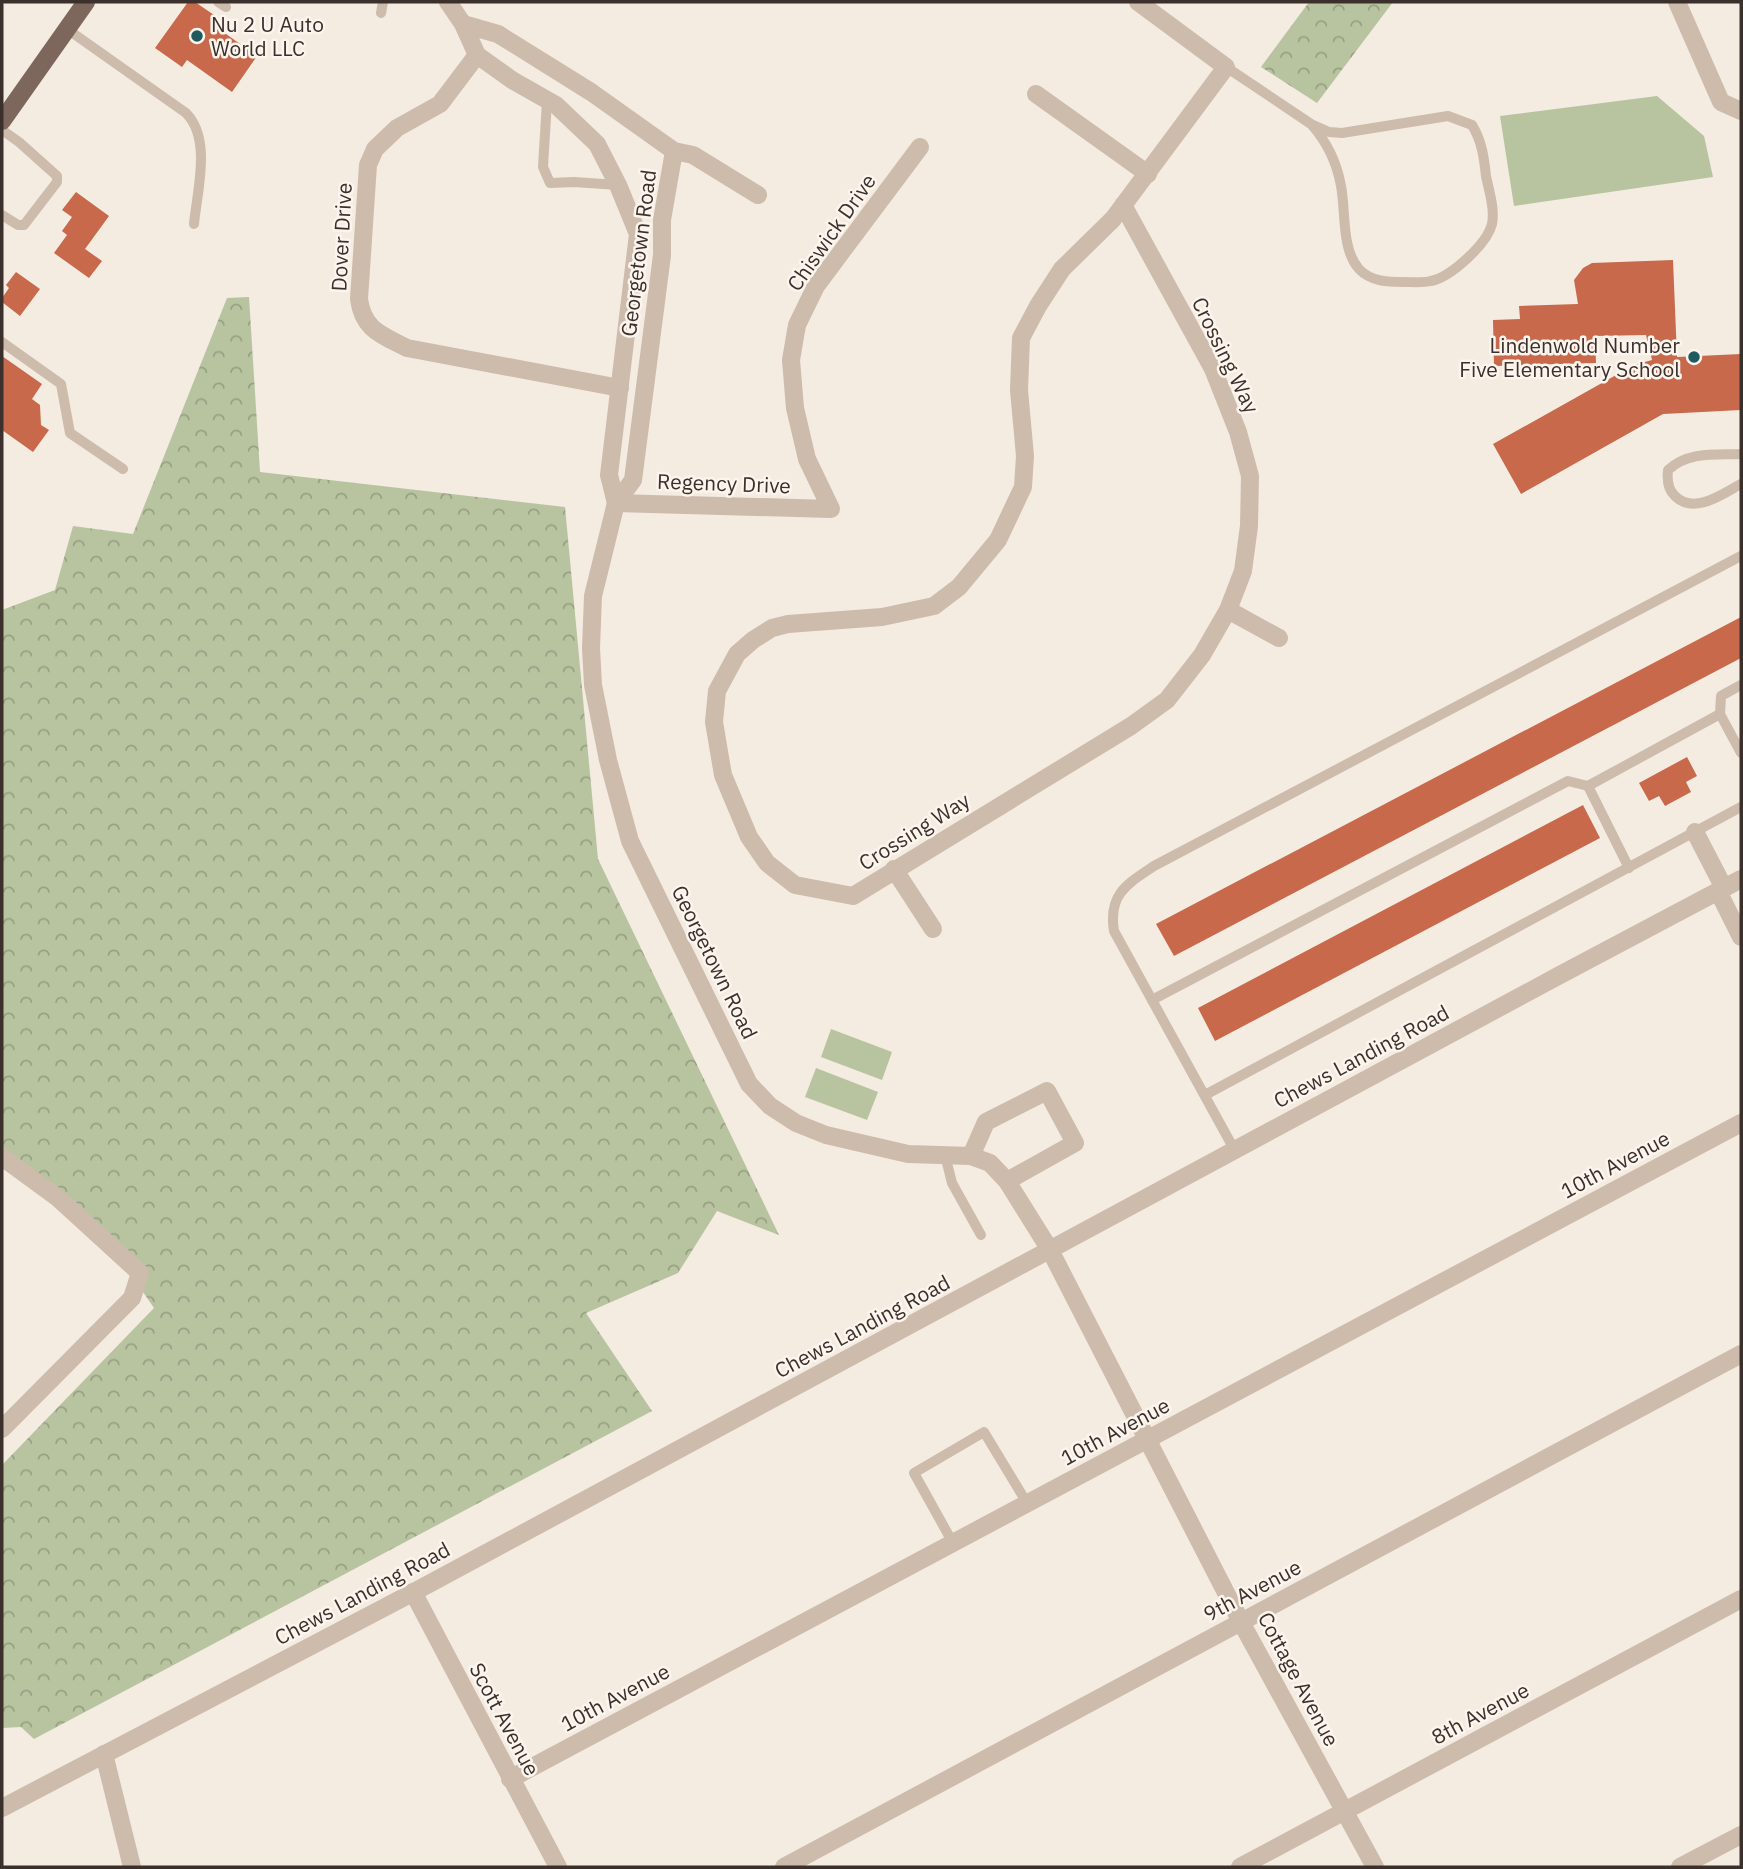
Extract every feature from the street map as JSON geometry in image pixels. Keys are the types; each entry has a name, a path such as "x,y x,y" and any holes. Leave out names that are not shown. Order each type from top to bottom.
{"main road":[{"path":"2,121 86,2"}],"street":[{"path":"447,2 463,24 477,55"},
{"path":"1138,2 1226,66"},
{"path":"1677,2 1721,102 1741,111"},
{"name":"Georgetown Road","path":"463,24 498,34 591,92 674,151 660,236 662,255 633,480 616,503 593,596 593,685 608,760 631,841 749,1084 770,1106 796,1123 826,1135 908,1154 971,1156 990,1163 1007,1181 1050,1250"},
{"name":"Georgetown Road","path":"477,55 512,80 556,105 597,144 618,185 638,234 609,475 616,503"},
{"name":"Dover Drive","path":"477,55 440,104 397,128 375,149 368,165 359,299 361,313 366,323 380,334 407,348 620,388"},
{"name":"Crossing Way","path":"1123,205 1213,369 1238,432 1250,476 1249,526 1243,571 1228,610 1202,655 1167,700 1131,726 853,896 795,885 767,863 749,837 723,775 714,722 717,691 737,654 772,628 788,624 882,617 934,606 959,587 998,540 1023,487 1025,456 1019,390 1021,338 1062,269 1113,219 1123,205 1149,174 1226,66"},
{"path":"1036,94 1149,174"},
{"name":"Chiswick Drive","path":"831,509 807,459 795,408 791,360 797,325 816,286 920,147"},
{"path":"674,151 693,155 758,195"},
{"path":"638,234 660,236"},
{"name":"Regency Drive","path":"616,503 831,509"},
{"path":"1228,610 1279,638"},
{"path":"1695,832 1741,937"},
{"path":"894,869 933,929"},
{"name":"Chews Landing Road","path":"2,1808 413,1592 1741,879"},
{"path":"971,1156 986,1122 1047,1091 1074,1143 1007,1181"},
{"name":"10th Avenue","path":"510,1779 1741,1123"},
{"path":"2,1157 58,1198 140,1273 132,1298 2,1429"},
{"name":"Cottage Avenue","path":"1050,1250 1241,1622 1375,1867"},
{"name":"9th Avenue","path":"784,1867 1741,1354"},
{"name":"Scott Avenue","path":"413,1592 558,1867"},
{"name":"8th Avenue","path":"1240,1867 1741,1599"},
{"path":"104,1754 132,1867"},
{"path":"1680,1867 1741,1835"}],"lane":[{"path":"67,29 186,113 195,124 201,146 194,224"},
{"path":"1226,66 1311,124 1329,132 1342,133 1448,116 1472,125 1482,144 1492,214 1487,235 1460,265 1446,276 1430,282 1384,282 1368,276 1359,269 1348,242 1341,184 1334,159 1322,136 1311,124"},
{"path":"547,101 543,167 550,183 618,185"},
{"path":"2,121 19,142 57,176 57,182 24,225 18,225 2,215"},
{"path":"2,342 61,384 70,433 123,469"},
{"path":"1741,454 1692,456 1678,461 1668,470 1667,479 1669,489 1676,497 1696,504 1709,501 1741,484"},
{"path":"1234,1149 1114,931 1111,915 1119,892 1154,866 1407,730 1741,556"},
{"path":"1741,685 1721,696 1720,714 1741,753"},
{"path":"1152,1000 1568,781 1588,786 1720,714"},
{"path":"1588,786 1629,868"},
{"path":"1205,1095 1741,807"},
{"path":"946,1155 952,1183 981,1235"},
{"path":"953,1543 914,1474 984,1432 1027,1503"}],"green space":[{"path":"1309,2 1393,2 1317,103 1261,67"},
{"path":"1657,96 1704,136 1713,177 1514,206 1500,116"},
{"path":"249,297 260,472 565,507 598,859 779,1235 717,1211 678,1273 586,1313 652,1411 34,1739 21,1727 2,1728 2,1465 154,1308 99,1228 2,1154 2,610 55,590 73,526 133,534 227,298"},
{"path":"831,1029 892,1052 882,1080 821,1057"},
{"path":"816,1068 878,1092 867,1120 805,1097"}],"building":[{"name":"Nu 2 U Auto World LLC","path":"188,2 195,2 217,17 212,24 257,56 232,92 187,60 182,67 155,48"},
{"path":"76,192 109,216 85,249 102,261 89,278 54,253 67,235 62,231 72,217 62,210"},
{"path":"1673,260 1677,357 1741,354 1741,410 1663,414 1521,494 1493,444 1634,365 1652,360 1646,335 1595,336 1596,363 1494,366 1493,320 1520,319 1519,306 1578,304 1574,280 1583,268 1592,263"},
{"path":"16,272 40,289 20,316 2,302 9,288 6,285"},
{"path":"2,356 42,384 32,399 40,405 41,425 49,430 33,452 2,430"},
{"path":"1741,617 1741,658 1174,956 1156,924"},
{"path":"1687,757 1697,776 1686,782 1691,792 1665,806 1659,796 1649,801 1639,783"},
{"path":"1583,805 1600,838 1215,1041 1198,1008"}],"place":[{"name":"Nu 2 U Auto World LLC","path":"197,36"},
{"name":"Lindenwold Number Five Elementary School","path":"1694,357"}]}
